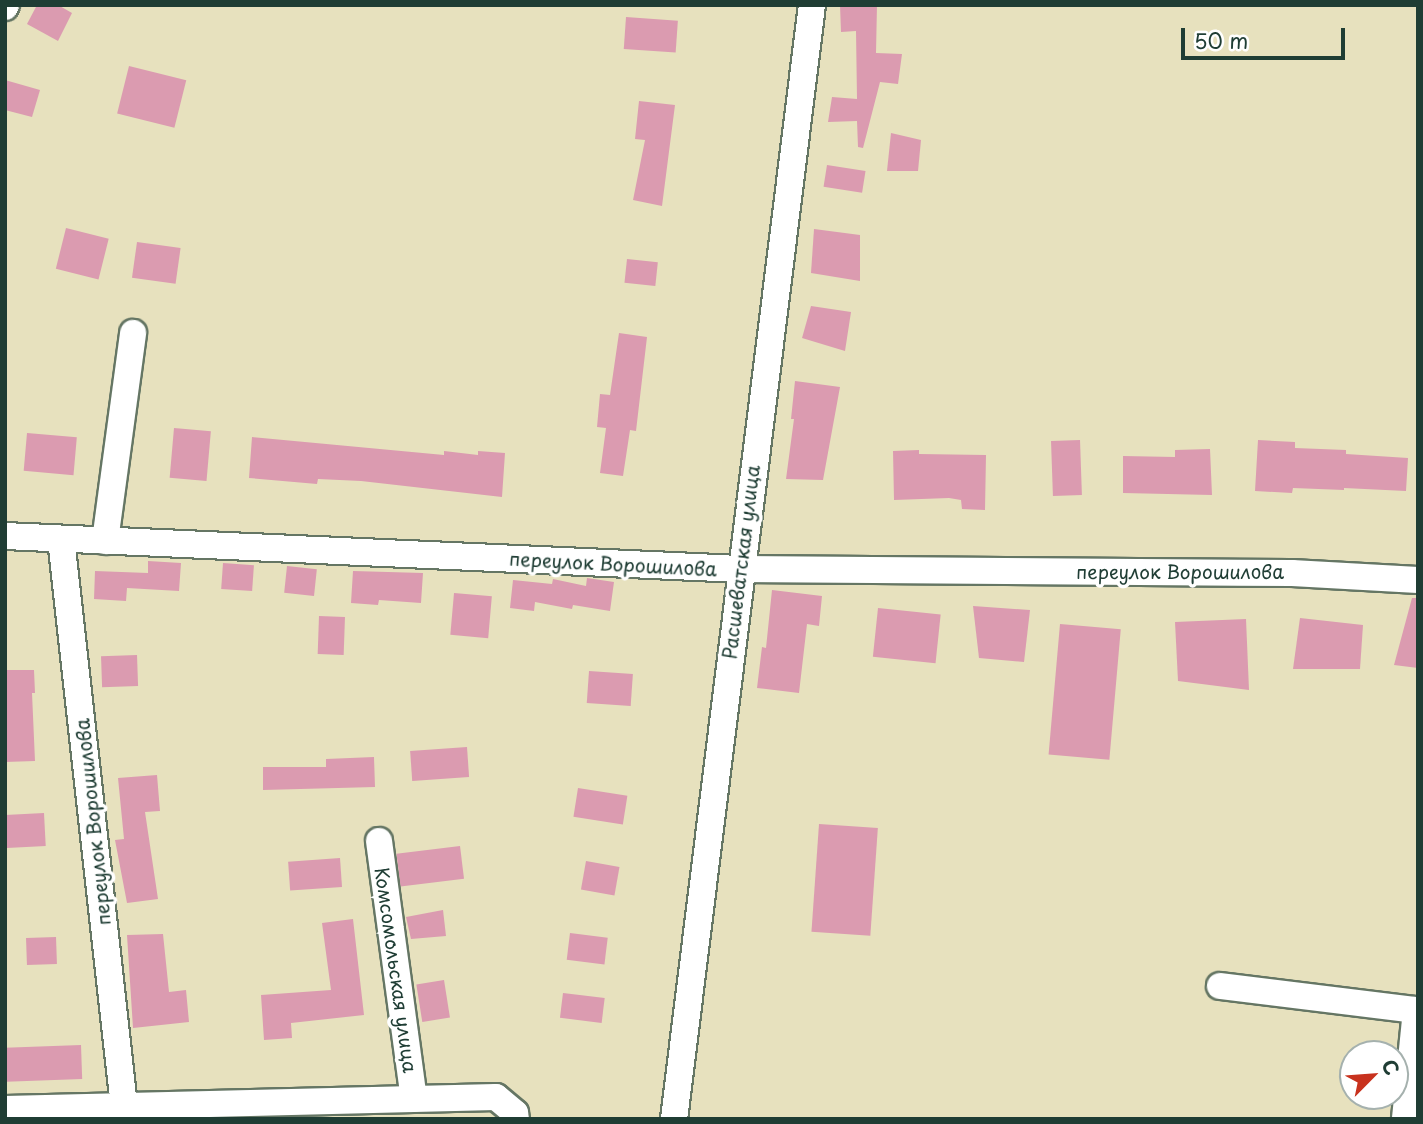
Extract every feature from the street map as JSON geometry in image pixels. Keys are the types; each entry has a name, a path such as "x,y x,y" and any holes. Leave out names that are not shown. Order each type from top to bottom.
{"street":[{"name":"Расшеватская улица","path":"674,1119 740,569 812,5"},
{"path":"105,541 132,333"},
{"name":"переулок Ворошилова","path":"5,536 740,569 1293,573 1418,580"},
{"name":"переулок Ворошилова","path":"61,539 124,1106"},
{"name":"Комсомольская улица","path":"379,841 414,1099"},
{"path":"1220,986 1416,1010 1405,1119"},
{"name":"Комсомольская улица","path":"5,1109 496,1097 515,1113 516,1119"}],"building":[{"path":"37,5 58,5 72,13 58,41 27,24"},
{"path":"840,5 877,5 876,53 902,54 898,84 880,82 863,148 858,147 857,121 828,122 832,97 857,99 856,31 841,32"},
{"path":"626,17 678,21 676,53 624,49"},
{"path":"129,66 186,80 174,128 117,114"},
{"path":"5,80 40,90 32,117 5,110"},
{"path":"639,101 675,105 662,206 633,200 645,140 635,139"},
{"path":"891,133 921,140 918,171 887,171"},
{"path":"827,165 866,171 862,193 824,187"},
{"path":"66,228 109,239 99,279 56,269"},
{"path":"814,229 860,235 860,281 811,273"},
{"path":"137,242 181,248 176,284 132,278"},
{"path":"627,259 658,262 655,286 624,283"},
{"path":"811,306 851,312 845,351 802,338"},
{"path":"619,333 647,337 636,431 630,430 623,476 600,473 606,428 597,427 600,394 610,395"},
{"path":"795,381 840,387 823,480 786,479 794,419 791,419"},
{"path":"174,428 211,431 207,481 170,478"},
{"path":"27,433 77,437 73,475 24,471"},
{"path":"252,437 444,455 444,451 478,455 478,451 505,453 502,497 361,481 318,479 317,484 249,478"},
{"path":"1080,440 1082,495 1053,496 1051,441"},
{"path":"1258,440 1295,442 1295,448 1346,450 1346,454 1408,458 1406,491 1293,488 1292,493 1255,491"},
{"path":"1210,449 1212,495 1123,493 1123,456 1175,457 1175,450"},
{"path":"919,450 919,454 986,455 985,510 962,509 961,500 949,498 894,500 893,451"},
{"path":"148,561 181,563 179,591 127,588 126,601 94,599 95,571 148,573"},
{"path":"223,563 254,565 252,591 221,589"},
{"path":"287,566 317,569 314,596 284,593"},
{"path":"353,571 423,573 421,603 379,600 378,605 351,603"},
{"path":"587,578 614,582 610,611 573,605 572,609 535,602 534,611 510,608 513,580 552,584 553,579 586,586"},
{"path":"772,590 822,596 819,626 807,624 799,693 757,688 762,647 766,648"},
{"path":"454,593 492,596 488,638 450,635"},
{"path":"1412,598 1418,598 1418,668 1394,665"},
{"path":"973,606 1030,610 1024,662 979,658"},
{"path":"878,608 941,615 936,663 873,657"},
{"path":"319,616 345,617 344,655 318,654"},
{"path":"1300,618 1363,625 1360,669 1293,669"},
{"path":"1246,619 1249,690 1178,681 1175,622"},
{"path":"1060,624 1121,629 1109,760 1049,755"},
{"path":"137,655 138,686 102,687 101,656"},
{"path":"5,670 34,670 35,693 32,693 35,761 5,762"},
{"path":"589,671 633,674 631,706 587,703"},
{"path":"467,747 469,777 412,781 410,751"},
{"path":"374,757 375,787 263,790 263,767 326,767 326,759"},
{"path":"157,775 160,811 145,812 158,899 127,903 115,840 124,839 118,778"},
{"path":"578,788 627,796 623,824 573,817"},
{"path":"44,813 46,846 7,848 5,815"},
{"path":"819,824 878,828 870,936 811,932"},
{"path":"460,846 464,879 400,887 396,854"},
{"path":"340,858 342,887 290,891 288,862"},
{"path":"586,861 619,867 614,895 581,890"},
{"path":"443,910 446,936 411,939 406,917"},
{"path":"353,919 364,1015 291,1023 292,1038 264,1040 261,995 331,990 322,923"},
{"path":"570,933 608,938 604,964 567,960"},
{"path":"163,934 169,992 186,990 189,1022 133,1028 127,935"},
{"path":"56,937 57,964 27,965 26,938"},
{"path":"444,980 450,1018 422,1022 416,984"},
{"path":"563,993 605,998 602,1023 560,1018"},
{"path":"81,1045 82,1079 6,1082 5,1048"}]}
